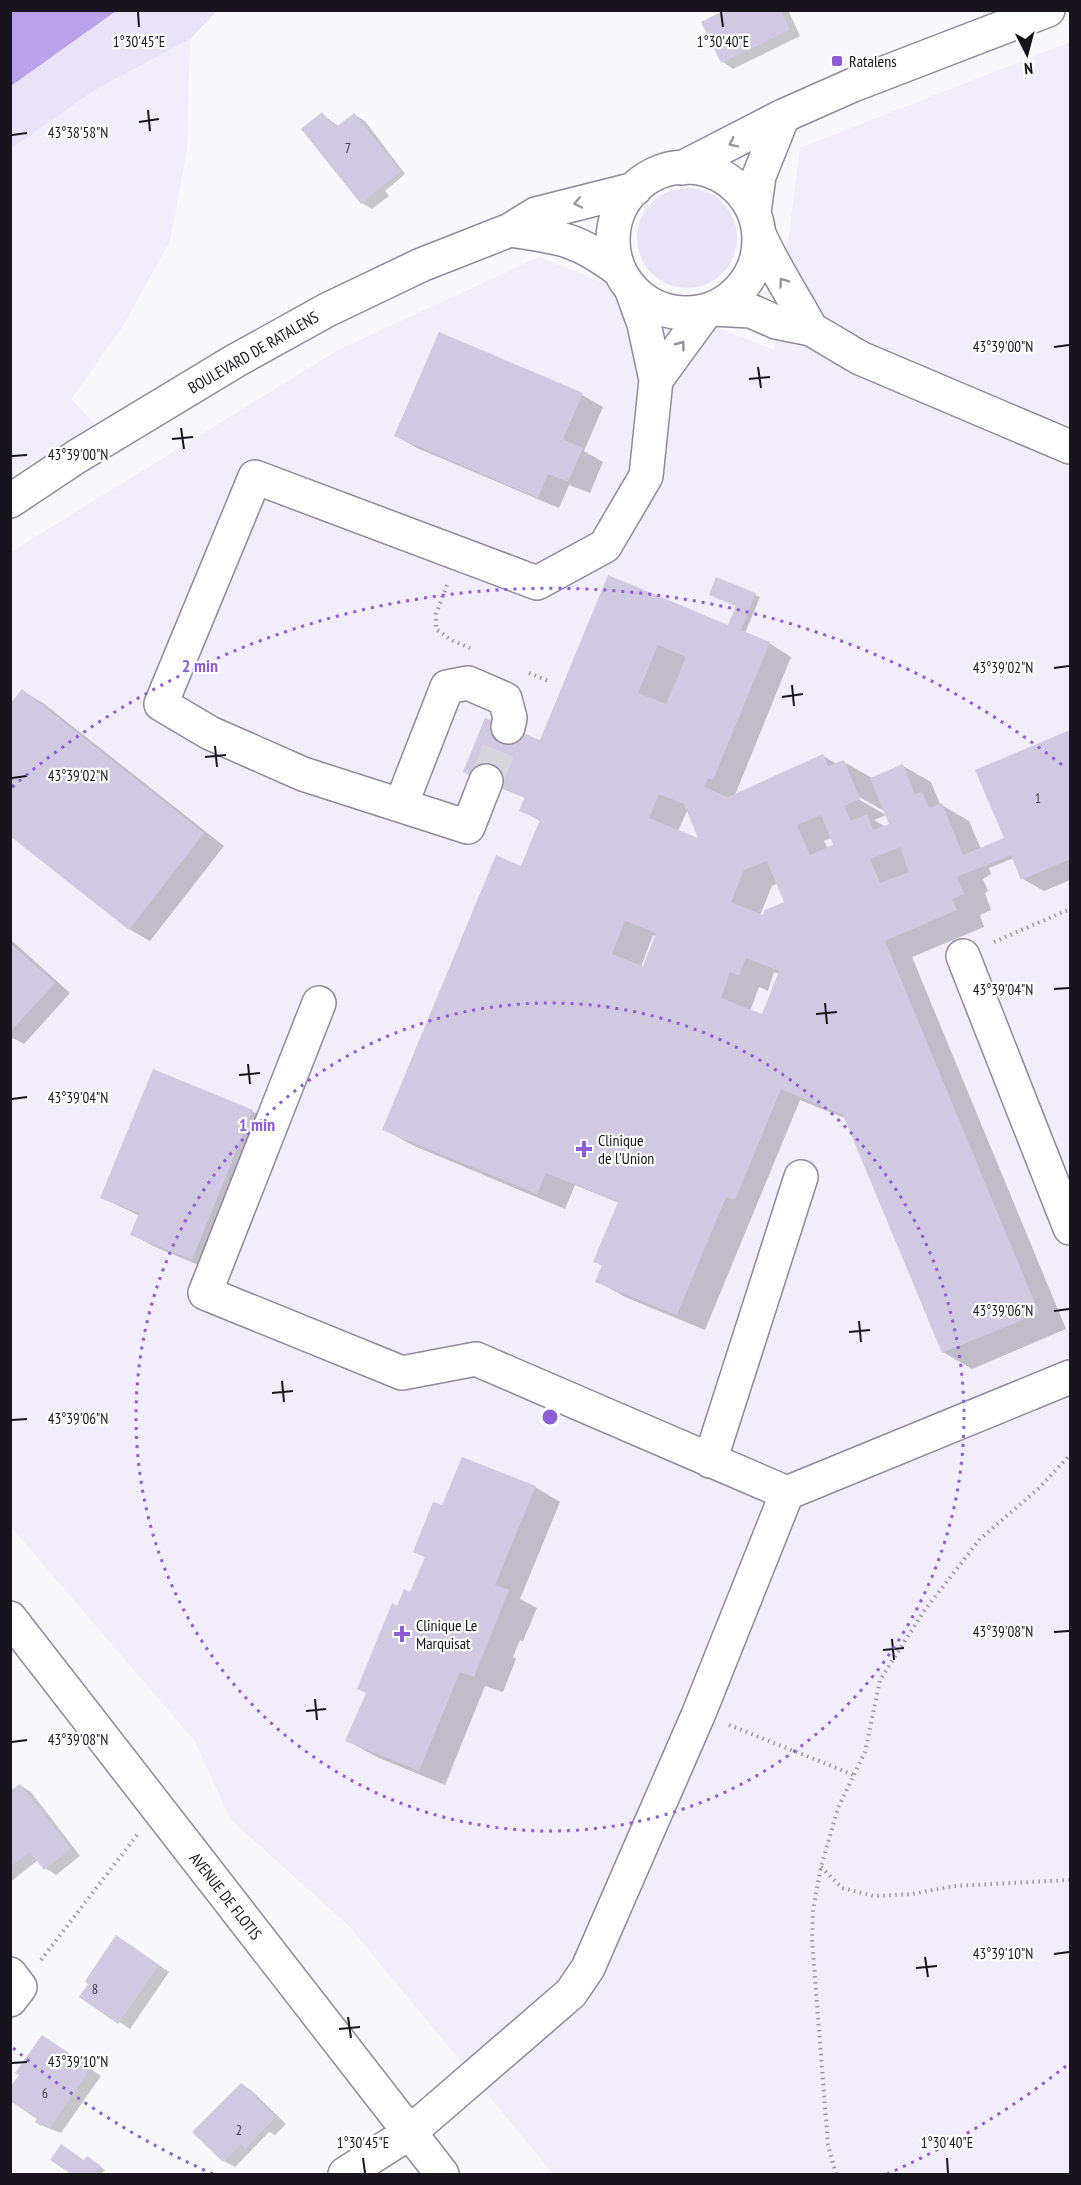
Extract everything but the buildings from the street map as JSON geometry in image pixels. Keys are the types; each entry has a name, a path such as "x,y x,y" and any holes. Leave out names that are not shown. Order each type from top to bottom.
{"street":[{"path":"486,781 468,827 303,774 210,733 161,704 255,477 537,583 604,546 646,476 656,380 644,324 614,249 614,227 621,206 635,189 657,174 682,168 783,116 853,85 1048,10"},
{"path":"656,380 710,309 733,297 748,279 757,258 759,176 783,116"},
{"path":"682,168 711,172 737,188 757,223 775,270 793,296 811,329"},
{"name":"BOULEVARD DE RATALENS","path":"10,501 76,457 215,373 327,310 421,264 510,230 536,214 635,189"},
{"name":"BOULEVARD DE RATALENS","path":"510,230 562,237 595,252 625,280"},
{"path":"625,280 647,302 666,310 687,314 710,309 751,311 776,322 811,329 860,358 1071,447"},
{"path":"401,805 447,687 468,682 505,699 510,718 508,727"},
{"path":"963,956 1071,1228"},
{"path":"320,1003 205,1293 402,1373 476,1359 787,1493 1071,1377"},
{"path":"710,1461 801,1177"},
{"path":"345,2175 409,2133 572,1994 588,1968 699,1713 787,1493"},
{"name":"AVENUE DE FLOTIS","path":"10,1618 442,2175"}],"path":[{"path":"460,554 436,614 436,629 451,640 481,652"},
{"path":"521,670 551,682"},
{"path":"963,956 1071,909"},
{"path":"836,2175 828,2145 812,1941 813,1910 821,1867 838,1808 865,1752 880,1680 924,1611 980,1539 1038,1489 1071,1455"},
{"path":"699,1713 854,1775"},
{"path":"14,1987 158,1808"},
{"path":"821,1867 842,1888 874,1896 912,1894 954,1886 1071,1880"}],"shaded area":[{"path":"11,10 116,10 116,11 11,86"},
{"path":"116,11 217,11 190,39 93,91 11,149 10,87"},
{"path":"190,39 187,150 170,241 123,326 71,399 98,427 11,474 11,149 93,91"},
{"name":"Clinique de l'Union","path":"1070,42 1070,2174 553,2174 350,1927 230,1819 195,1741 11,1527 11,552 338,350 539,257 774,350 800,148"},
{"path":"687,188 715,196 729,210 737,238 729,266 715,280 687,288 659,280 645,266 637,238 645,210 659,196"}],"tunnel":[{"path":"486,781 508,727"}],"place":[{"name":"Ratalens","path":"837,61"},
{"name":"Clinique de l'Union","path":"584,1149"},
{"name":"Clinique Le Marquisat","path":"402,1634"}]}
